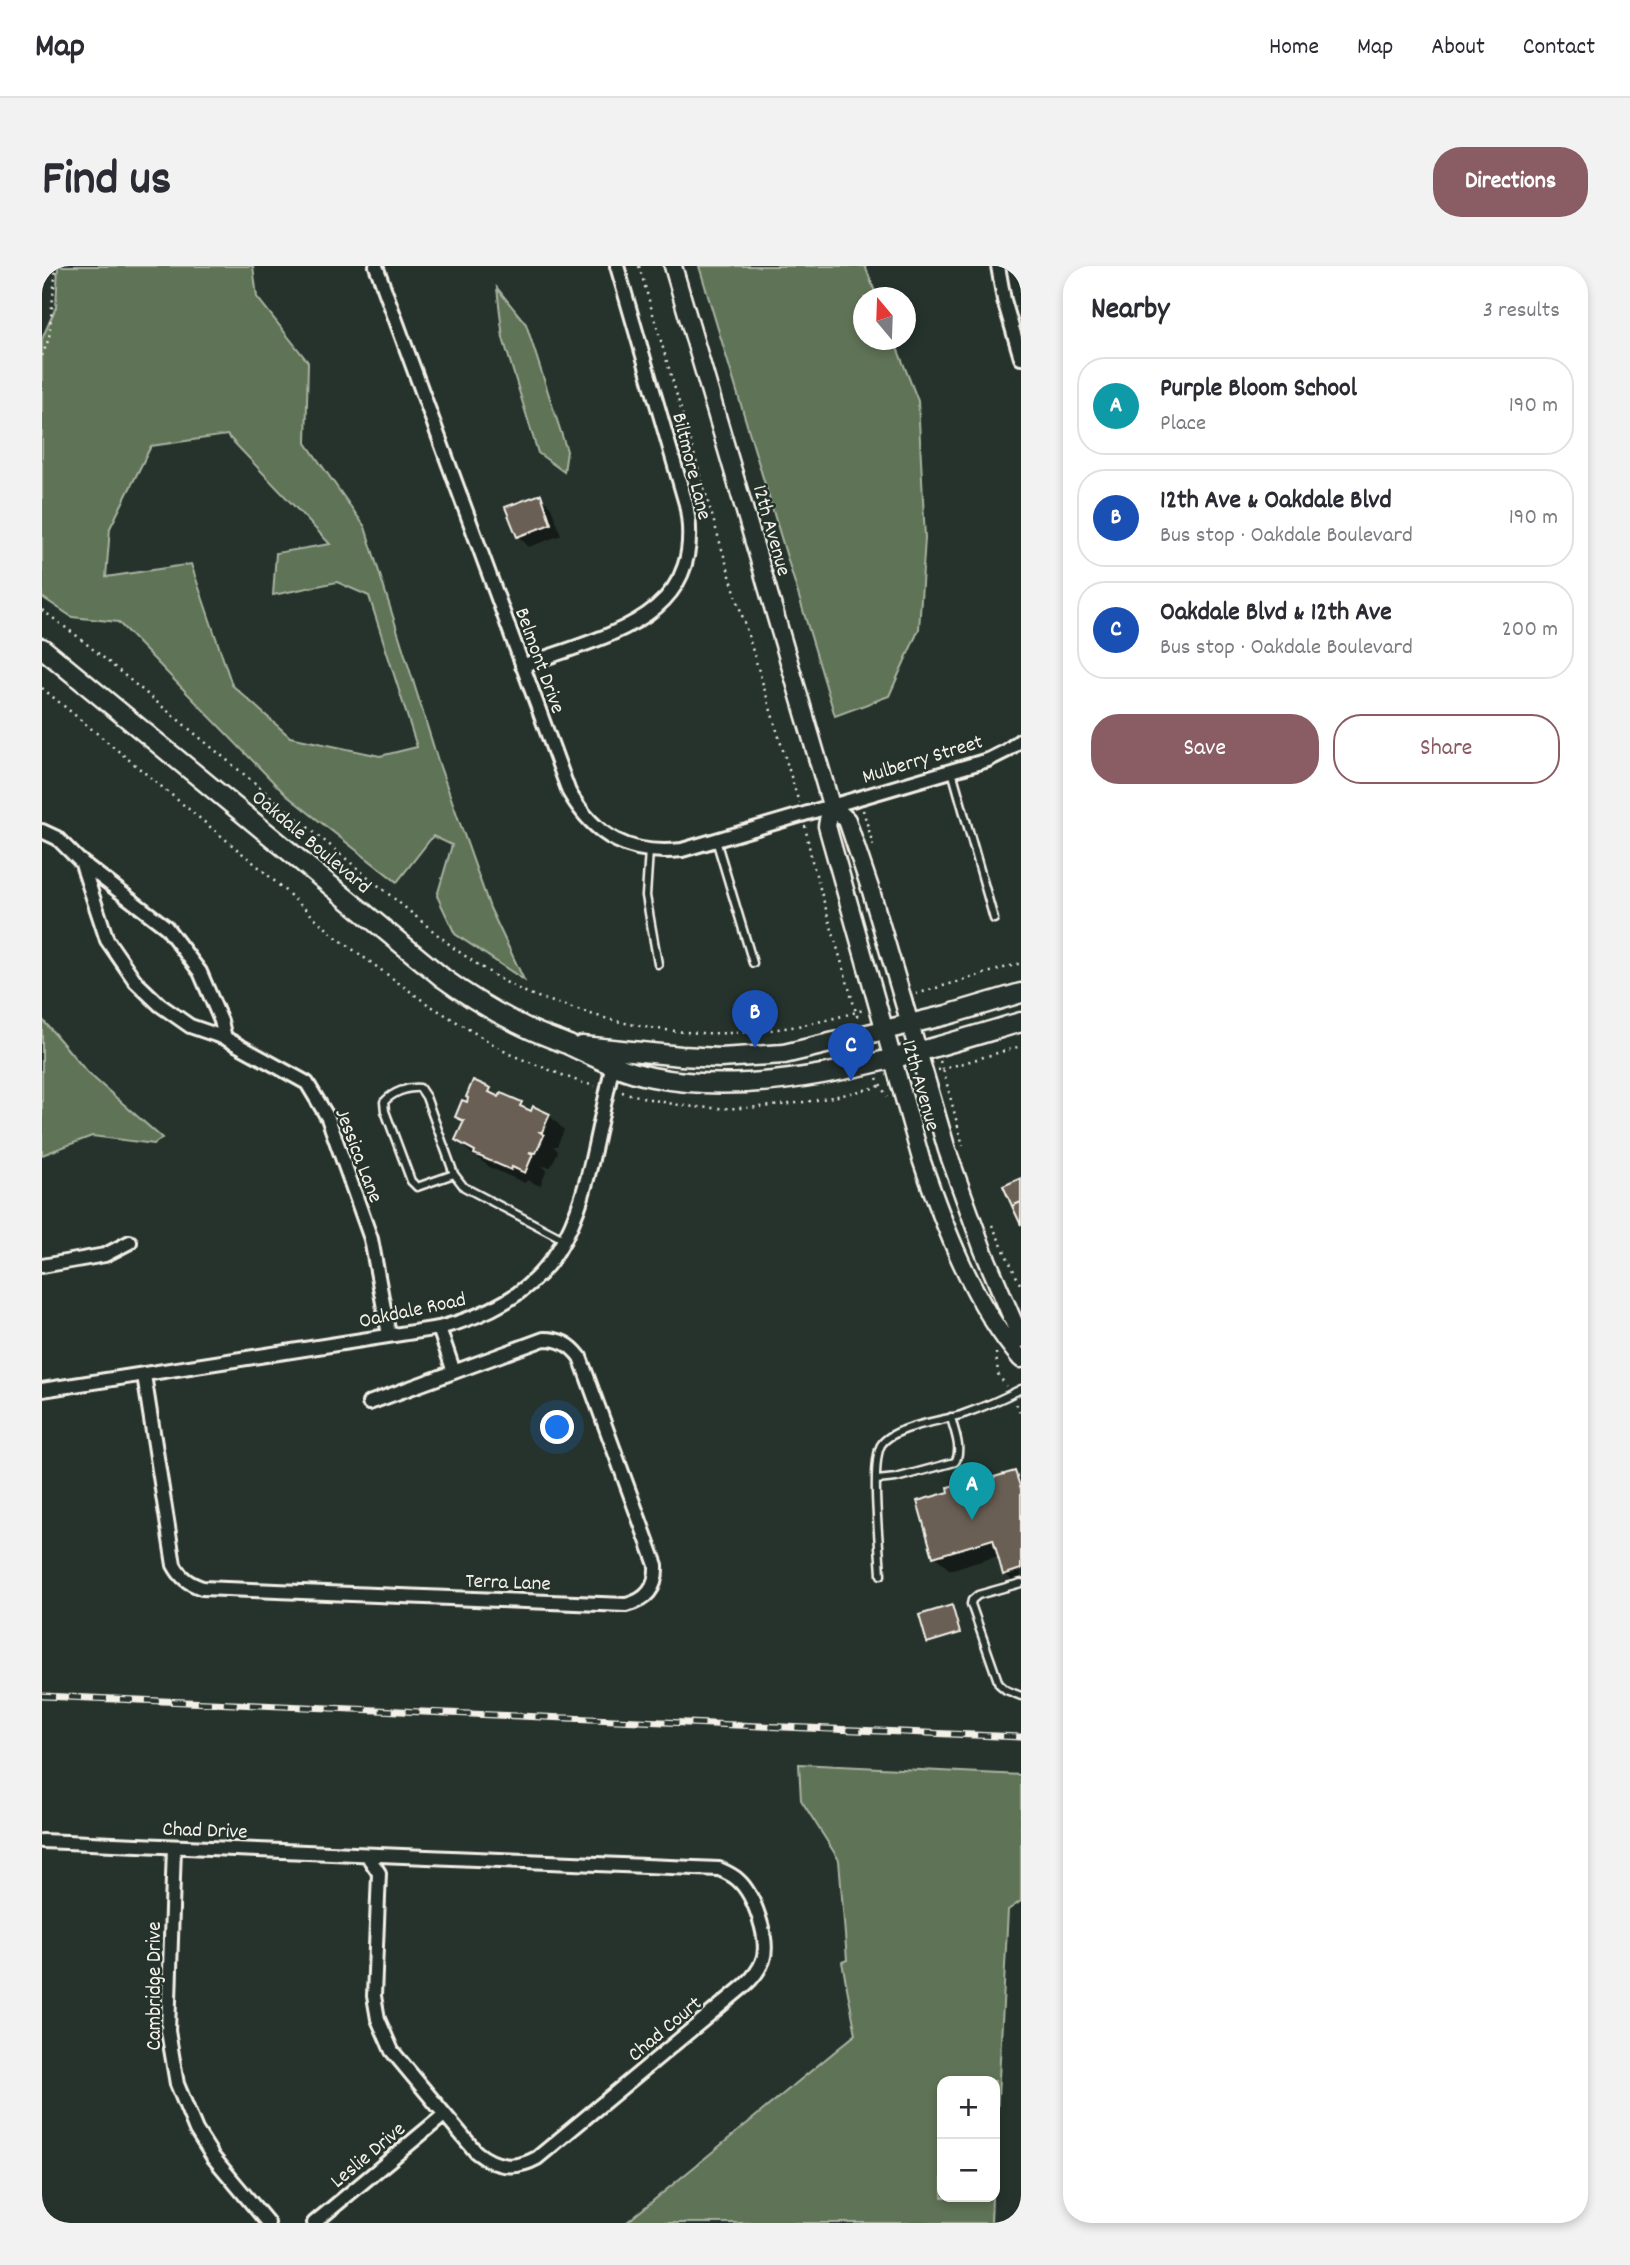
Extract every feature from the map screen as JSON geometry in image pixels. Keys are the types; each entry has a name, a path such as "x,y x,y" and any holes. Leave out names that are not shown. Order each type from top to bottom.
{"main road":[{"name":"Oakdale Boulevard","path":"42,648 443,978 502,1016 568,1045 613,1058 652,1077 693,1083 727,1084 821,1074 918,1052 1021,1022"},
{"name":"Oakdale Boulevard","path":"613,1058 753,1057 797,1052 885,1031 1021,993"}],"street":[{"name":"Belmont Drive","path":"376,266 569,792 579,810 592,825 624,845 664,852 682,850 831,805"},
{"name":"Biltmore Lane","path":"522,666 642,619 672,591 687,560 690,521 686,504 617,266"},
{"name":"12th Avenue","path":"673,266 831,805 827,826 921,1159 949,1232 986,1309 1021,1359"},
{"path":"998,266 1004,300 1021,358"},
{"name":"Mulberry Street","path":"831,805 988,760 1021,740"},
{"name":"12th Avenue","path":"831,805 846,820 871,891 965,1203 1021,1339"},
{"name":"Jessica Lane","path":"42,831 57,838 80,861 166,927 200,972 222,1021 225,1038"},
{"name":"Jessica Lane","path":"80,861 107,940 136,982 160,1005 190,1026 225,1038 307,1083 328,1118 371,1239 389,1335"},
{"name":"Oakdale Road","path":"42,1390 439,1328 490,1311 514,1297 548,1266 565,1240 580,1206 589,1176 613,1058"},
{"path":"42,1266 105,1255 130,1242"},
{"path":"439,1328 454,1372"},
{"name":"Terra Lane","path":"144,1375 174,1565 180,1576 190,1584 202,1588 626,1605 636,1603 653,1587 657,1576 656,1565 580,1357 564,1341 544,1339 369,1403"},
{"name":"Chad Drive","path":"42,1841 367,1855"},
{"name":"Cambridge Drive","path":"174,1847 168,2032 177,2084 196,2130 213,2157 268,2223"},
{"name":"Chad Court","path":"367,1855 719,1869 738,1880 749,1894 764,1934 764,1959 753,1978 548,2149 529,2162 509,2166 493,2164 476,2152 392,2051 379,2019 374,1996 379,1873 367,1855"},
{"name":"Leslie Drive","path":"314,2223 444,2115"}],"lane":[{"path":"952,771 994,919"},
{"path":"716,840 753,963"},
{"path":"649,850 646,896 658,964"},
{"path":"454,1174 424,1186 417,1187 411,1181 385,1111 384,1102 390,1096 411,1088 420,1088 426,1097 454,1174 464,1187 565,1240"},
{"path":"881,1575 877,1455 882,1444 888,1437 951,1417 1021,1389"},
{"path":"877,1480 896,1478 955,1462 959,1449 951,1417"},
{"path":"1021,1583 978,1595 971,1604 999,1684 1021,1696"}],"path":[{"path":"42,356 50,338 56,266"},
{"path":"639,266 720,546 802,814 857,1012"},
{"path":"42,610 77,636 455,949 524,992 639,1027 711,1035 777,1030 877,1006"},
{"path":"42,688 260,868 336,937 426,1003 509,1054 580,1082 696,1107 768,1107 854,1093 898,1081"},
{"path":"903,998 1021,963"},
{"path":"925,1074 943,1069 965,1151"},
{"path":"992,1225 1021,1286"}],"green space":[{"path":"58,266 253,266 257,297 308,362 306,443 365,527 439,764 490,908 524,980 455,934 437,896 452,845 433,836 397,882 286,795 118,622 72,617 42,597 42,339 56,307","holes":["227,435 330,544 276,553 273,595 337,582 369,596 417,747 380,756 290,737 232,685 191,564 106,577 110,528 151,446"]},
{"path":"699,266 865,266 873,287 853,287 853,350 898,350 918,401 925,538 919,629 889,696 835,716"},
{"path":"497,288 526,324 567,451 564,472 538,453 503,338"},
{"path":"42,1019 87,1072 162,1138 154,1144 92,1136 42,1155"},
{"path":"799,1764 1021,1775 1021,1901 1008,1910 999,2076 937,2076 937,2202 992,2202 991,2223 626,2223 856,2034 842,1962 847,1960 839,1860 801,1800"}],"building":[{"path":"541,494 551,524 517,537 505,507"},
{"path":"473,1080 491,1088 489,1092 499,1097 501,1093 522,1102 520,1106 531,1111 533,1106 550,1114 540,1132 544,1135 536,1153 529,1152 533,1154 525,1173 474,1154 475,1151 455,1140 464,1121 455,1117 462,1100 467,1102 466,1097"},
{"path":"1021,1178 1021,1202 1012,1206 1003,1186"},
{"path":"1021,1202 1021,1225 1012,1206"},
{"path":"1015,1471 1021,1489 1021,1569 1003,1575 993,1539 933,1557 917,1501 949,1492 948,1487 958,1484 959,1487"},
{"path":"952,1605 960,1633 927,1643 919,1615"}],"railway":[{"path":"42,1696 1021,1737"}],"place":[{"name":"12th Ave & Oakdale Blvd","path":"755,1048"},
{"name":"Oakdale Blvd & 12th Ave","path":"851,1081"},
{"name":"Purple Bloom School","path":"972,1520"}]}
